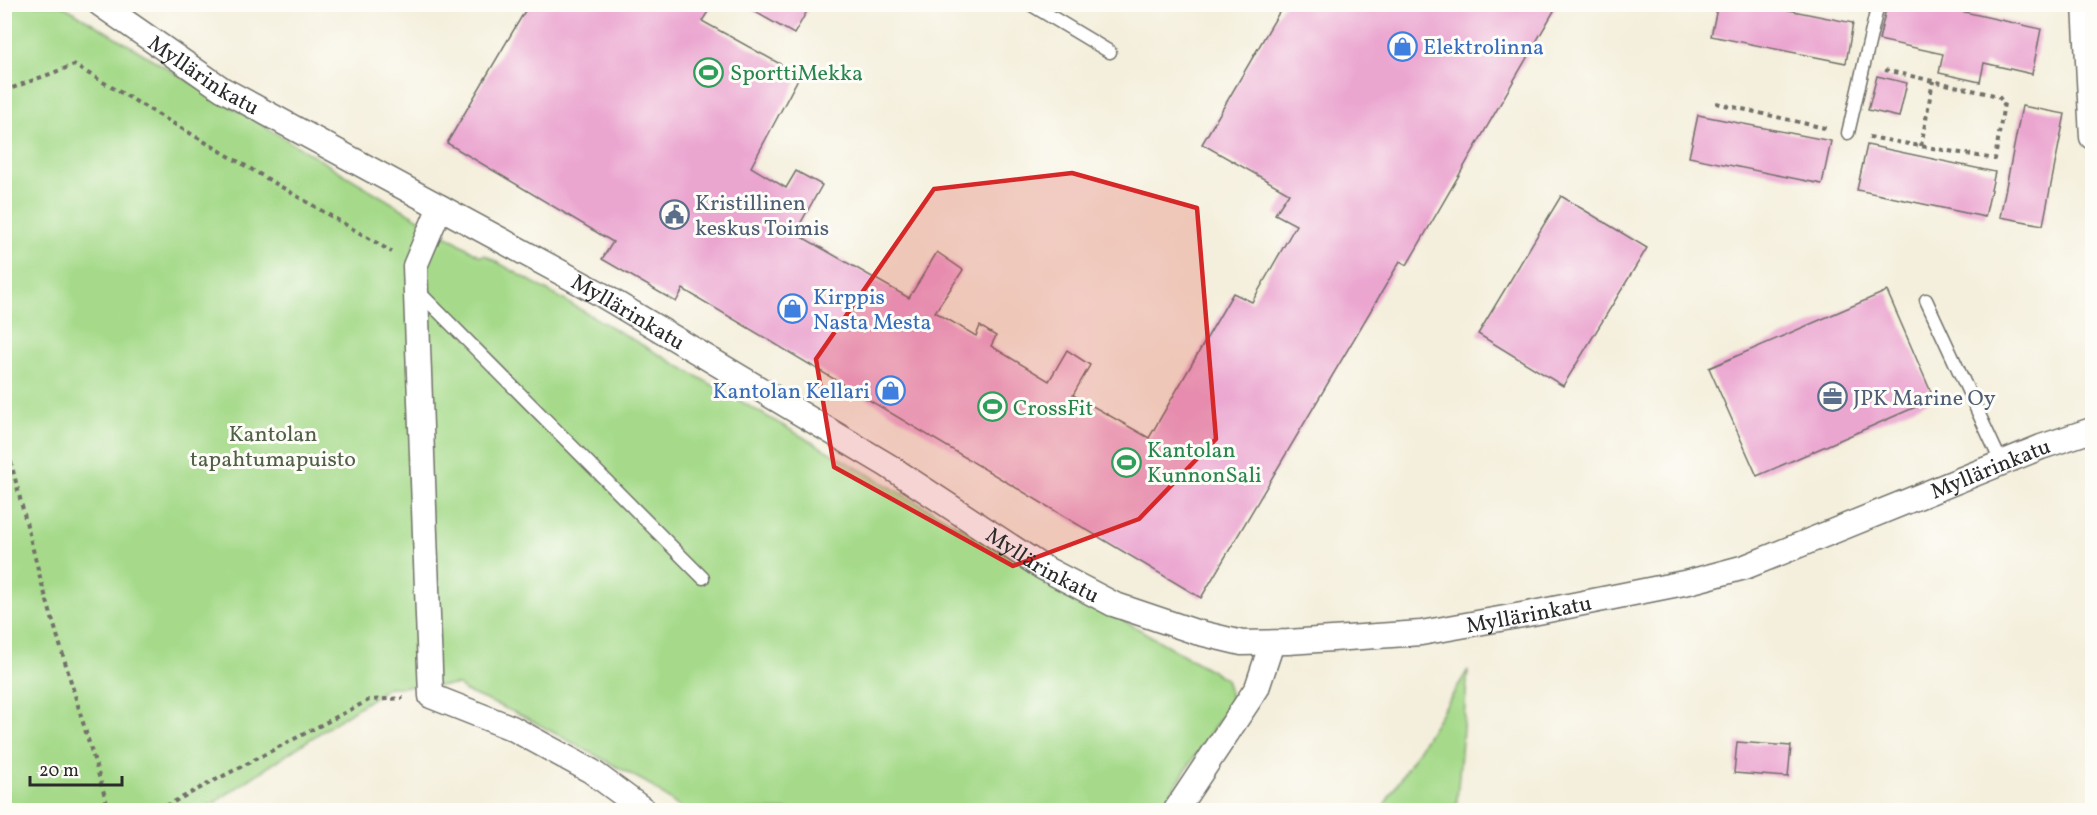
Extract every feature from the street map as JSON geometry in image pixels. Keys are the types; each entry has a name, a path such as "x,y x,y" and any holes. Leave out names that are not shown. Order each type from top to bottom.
{"street":[{"name":"Myllärinkatu","path":"100,4 222,89 597,292 886,465 1052,572 1113,604 1196,632 1242,643 1421,633 1689,582 1745,567 2041,447 2092,430"},
{"path":"2085,4 2092,137"},
{"path":"440,207 416,277 431,696 512,728 591,771 644,810"},
{"path":"1176,810 1257,688 1272,643"}],"lane":[{"path":"1030,4 1110,52"},
{"path":"1848,134 1877,9"},
{"path":"416,277 703,578"},
{"path":"1926,300 2002,464"}],"path":[{"path":"1825,4 1877,9"},
{"path":"4,91 74,65 416,277"},
{"path":"1716,102 1848,134 1995,159 2004,103 1998,96 1864,65"},
{"path":"1922,146 1933,81"},
{"path":"4,435 41,581 110,810"},
{"path":"159,810 369,700 431,696"}],"highlighted area":[{"path":"1072,173 1197,208 1216,439 1139,519 1013,566 834,467 816,359 934,189"}],"green space":[{"name":"Kantolan tapahtumapuisto","path":"5,5 62,5 480,256 485,255 1226,679 1232,701 1159,810 683,810 647,783 523,716 465,691 459,685 389,687 203,810 5,810"},
{"path":"1468,670 1456,810 1381,810"}],"building":[{"path":"529,4 707,4 711,7 702,21 800,75 751,167 786,188 796,171 822,185 795,233 909,298 937,252 963,270 935,312 976,336 980,326 996,336 991,346 1049,381 1067,350 1090,365 1073,395 1149,438 1233,293 1252,302 1296,225 1275,214 1289,193 1202,144 1284,4 1558,4 1407,265 1400,261 1201,598 683,289 676,302 602,259 613,242 447,143"},
{"path":"741,4 811,4 794,34"},
{"path":"1718,4 1758,4 1853,23 1846,63 1711,36"},
{"path":"1887,4 1943,4 1942,7 2041,29 2032,74 1984,63 1980,82 1939,73 1943,54 1879,40"},
{"path":"1877,76 1907,83 1899,117 1868,110"},
{"path":"2022,106 2065,114 2043,225 2000,217"},
{"path":"1698,115 1831,141 1822,184 1689,157"},
{"path":"1867,145 1995,172 1985,217 1857,190"},
{"path":"1561,196 1647,248 1563,386 1478,334"},
{"path":"1887,291 1934,399 1757,476 1709,368"},
{"path":"1737,742 1791,746 1788,777 1734,773"}],"place":[{"name":"Elektrolinna","path":"1402,46"},
{"name":"SporttiMekka","path":"709,72"},
{"name":"Kristillinen keskus Toimis","path":"674,215"},
{"name":"Kirppis Nasta Mesta","path":"792,309"},
{"name":"Kantolan Kellari","path":"891,390"},
{"name":"JPK Marine Oy","path":"1832,397"},
{"name":"CrossFit","path":"992,407"},
{"name":"Kantolan KunnonSali","path":"1126,462"}]}
